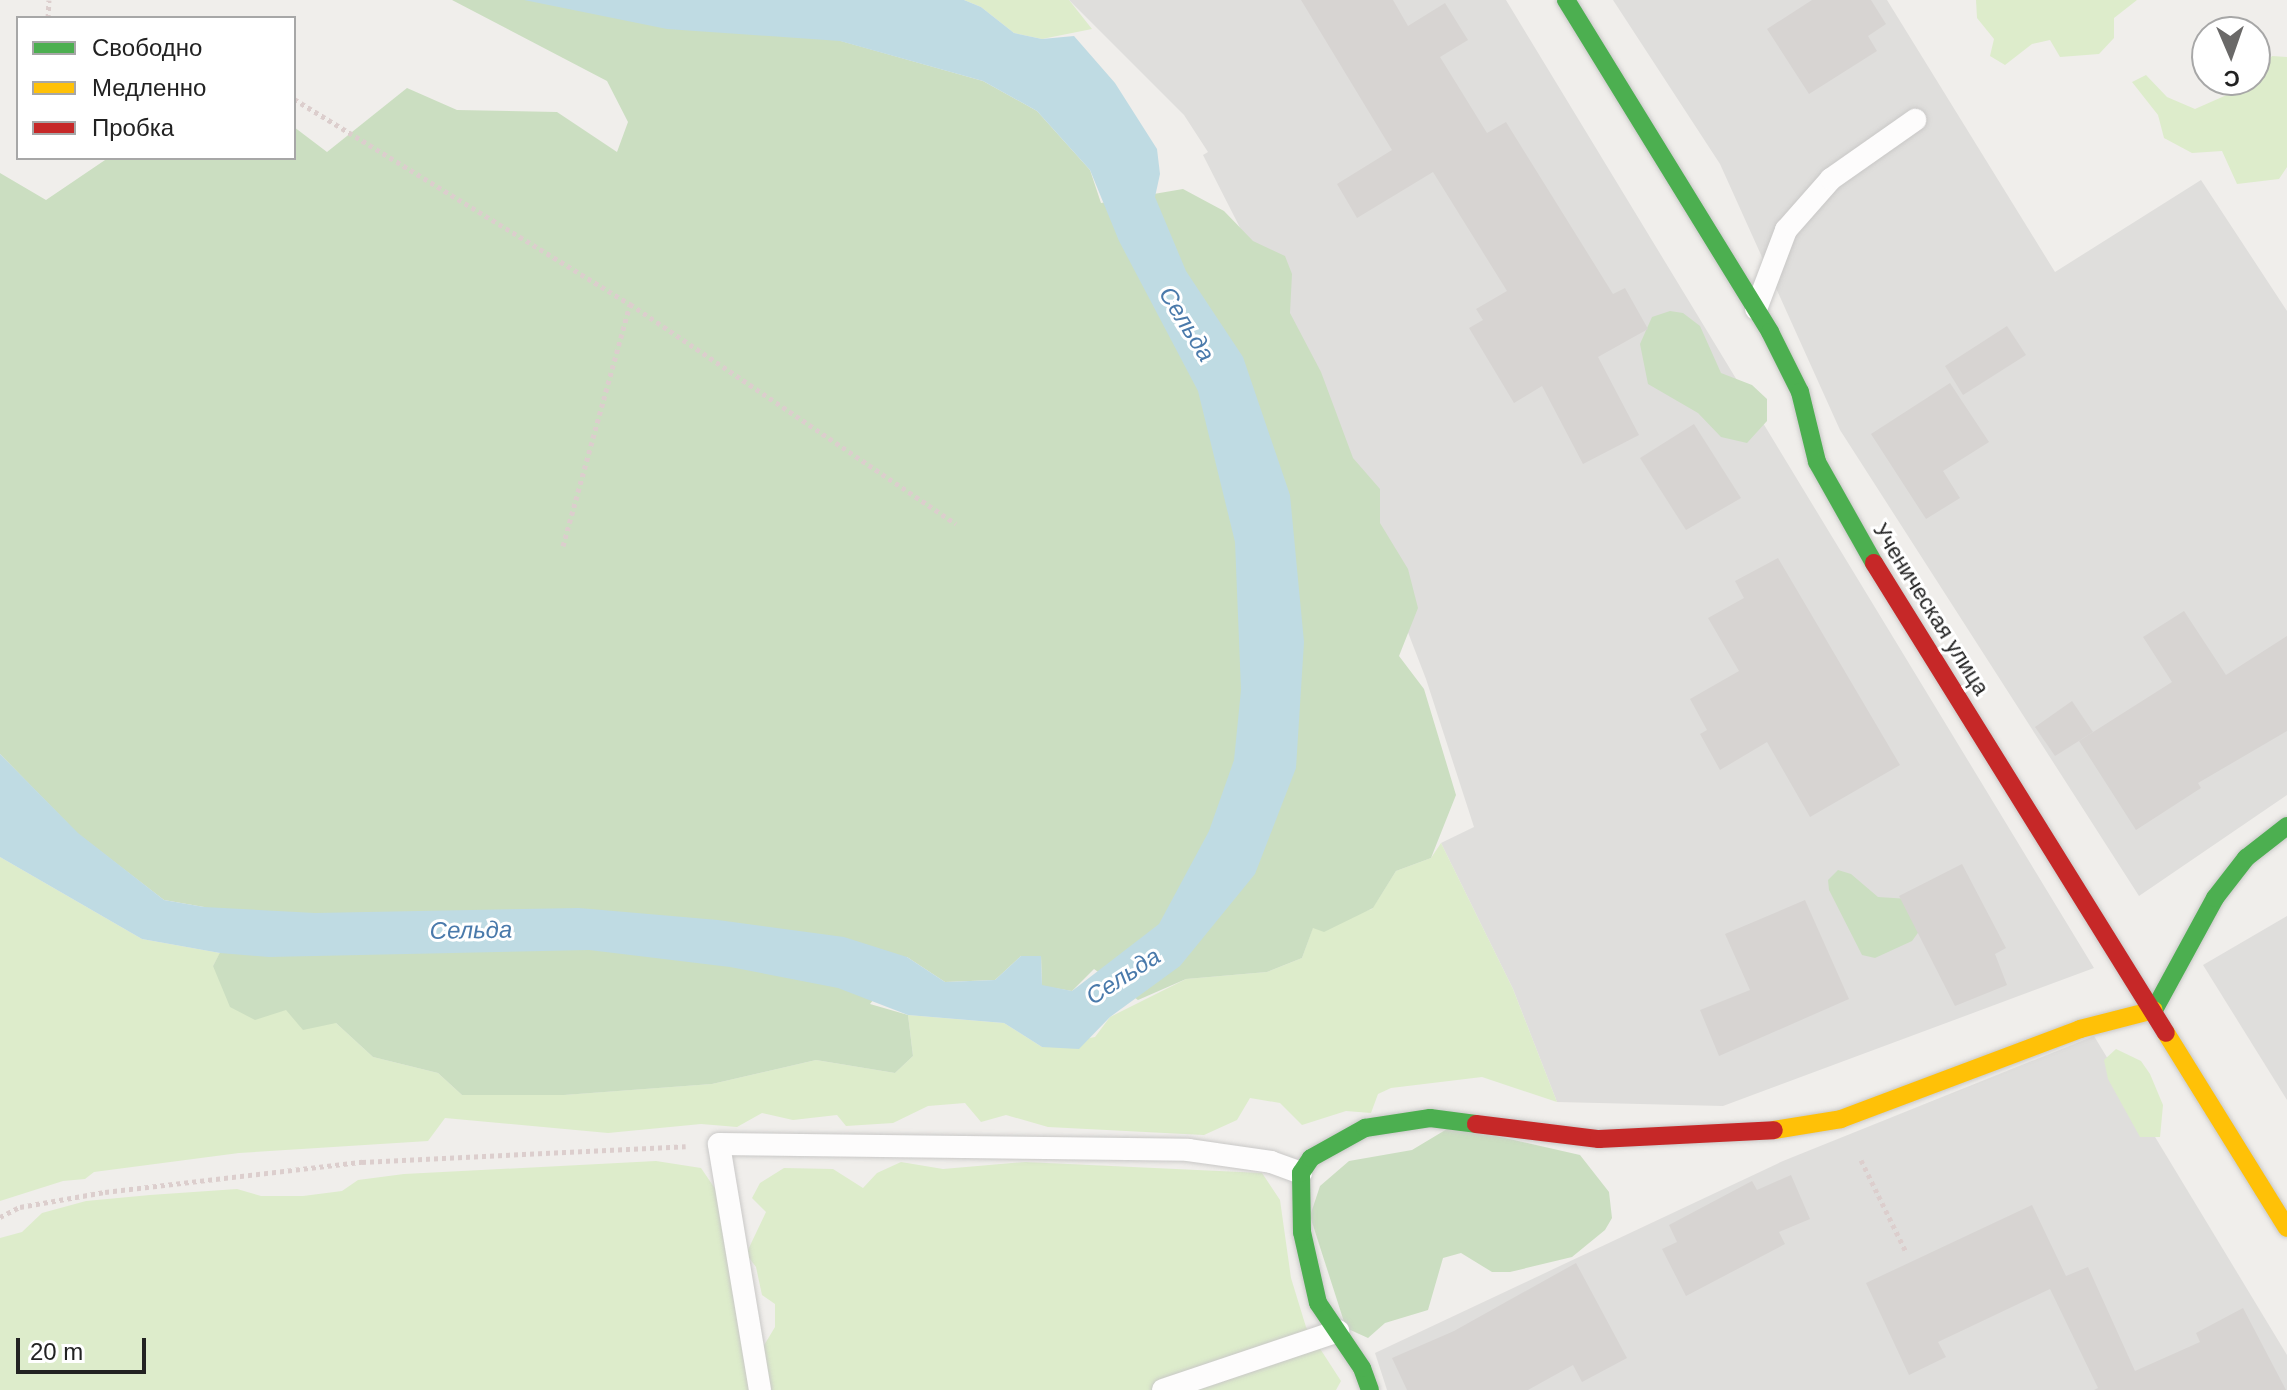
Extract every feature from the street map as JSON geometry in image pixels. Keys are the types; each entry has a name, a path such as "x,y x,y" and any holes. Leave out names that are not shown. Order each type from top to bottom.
{"street":[{"name":"Ученическая улица","path":"1566,0 1756,309 1800,392 1817,462 1835,500 2287,1228"},
{"path":"1370,1390 1338,1331 1318,1303 1302,1232 1301,1173 1311,1158 1365,1128 1430,1118 1599,1139 1773,1130 1841,1119 2080,1029 2153,1012 2215,898 2246,858 2287,826"}],"lane":[{"path":"1756,309 1786,230 1831,179 1915,120"},
{"path":"760,1390 719,1144 1188,1150 1271,1162 1301,1173"},
{"path":"1163,1390 1338,1331"}],"path":[{"path":"296,100 630,304 956,524"},
{"path":"563,546 630,304"},
{"path":"1841,1119 1906,1252"},
{"path":"0,1217 20,1207 105,1192 362,1162 719,1144"}],"shaded area":[{"path":"1069,0 1506,0 2094,968 1723,1106 1557,1102 1513,989 1441,843 1474,827 1426,679 1289,324 1203,155 1208,152 1184,115"},
{"path":"1613,0 1887,0 2055,272 2201,180 2287,311 2287,795 2139,896 1840,430 1720,164"},
{"path":"2287,916 2287,1100 2203,965"},
{"path":"2094,1036 2287,1355 2287,1390 1387,1390 1375,1353 1783,1161"}],"green space":[{"path":"452,0 840,0 841,41 983,81 1037,111 1090,170 1101,203 1183,189 1224,211 1253,241 1285,256 1292,274 1290,313 1321,372 1353,458 1380,489 1380,523 1408,569 1418,608 1399,656 1424,689 1456,795 1431,858 1396,871 1373,908 1324,932 1313,928 1302,958 1267,972 1186,979 1138,1000 1094,969 1072,991 1042,986 1041,956 1021,956 995,980 945,982 907,957 870,1004 908,1015 913,1056 895,1073 816,1060 712,1084 564,1095 462,1095 438,1073 373,1057 336,1023 303,1030 286,1010 255,1020 230,1007 213,966 230,933 204,907 164,900 78,834 0,754 0,173 46,200 105,160 296,160 296,129 327,152 407,88 457,110 557,112 617,152 628,122 607,81"},
{"path":"964,0 1069,0 1092,29 1042,39 1014,33 981,7"},
{"path":"1976,0 2137,0 2114,18 2114,38 2099,54 2060,57 2050,40 2032,44 2005,65 1990,56 1994,39 1977,18"},
{"path":"2271,57 2287,57 2287,167 2279,179 2237,184 2222,151 2192,153 2164,138 2158,115 2132,82 2146,75 2167,97 2195,109 2224,96 2271,96"},
{"path":"1670,311 1683,313 1700,326 1721,373 1752,385 1767,399 1767,421 1747,443 1721,437 1698,413 1648,384 1640,344 1652,317"},
{"path":"1441,843 1513,989 1557,1102 1482,1077 1391,1088 1378,1094 1371,1113 1346,1111 1302,1125 1280,1103 1250,1098 1237,1120 1204,1135 1048,1127 1006,1115 981,1122 965,1103 928,1106 893,1123 846,1126 837,1115 793,1120 762,1113 737,1127 701,1124 608,1133 445,1118 428,1141 239,1153 94,1172 85,1179 63,1181 0,1201 0,857 142,939 220,953 213,966 286,1010 336,1023 373,1057 438,1073 462,1095 563,1095 712,1084 816,1060 895,1073 913,1056 908,1015 1004,1023 1042,1047 1095,1037 1110,1017 1186,979 1267,972 1302,958 1313,927 1372,909 1396,871 1431,858"},
{"path":"1838,870 1851,874 1878,897 1909,899 1920,930 1912,941 1875,958 1862,955 1829,890 1828,880"},
{"path":"2116,1049 2141,1061 2150,1074 2163,1105 2160,1137 2140,1137 2108,1079 2104,1060"},
{"path":"1452,1126 1580,1155 1609,1192 1612,1218 1605,1230 1572,1257 1510,1272 1492,1272 1461,1253 1443,1258 1428,1310 1385,1323 1368,1338 1346,1328 1310,1216 1320,1186 1349,1161 1412,1150"},
{"path":"656,1161 701,1168 716,1190 750,1390 0,1390 0,1238 22,1232 42,1213 86,1201 150,1195 237,1189 261,1196 303,1196 342,1191 358,1180 404,1174"},
{"path":"901,1162 943,1169 1025,1162 1262,1173 1280,1200 1291,1278 1306,1327 1341,1381 1336,1390 769,1390 763,1347 775,1327 775,1304 762,1295 756,1267 746,1254 766,1212 752,1198 760,1183 784,1168 833,1169 863,1188 877,1173"}],"water":[{"name":"Сельда","path":"524,0 964,0 981,7 1014,33 1042,39 1074,36 1115,83 1157,149 1160,174 1155,197 1186,271 1243,357 1290,495 1304,642 1296,768 1255,874 1180,966 1110,1017 1079,1049 1042,1047 1004,1023 908,1015 838,988 730,967 589,950 269,957 220,953 142,939 0,857 0,754 78,833 164,900 204,907 315,913 579,908 718,920 844,937 907,957 945,982 995,980 1021,956 1041,956 1042,985 1072,991 1159,924 1209,831 1234,760 1241,690 1235,542 1198,391 1119,241 1090,170 1037,111 983,81 840,41 667,29"}],"building":[{"path":"1301,0 1393,0 1408,26 1445,3 1468,40 1440,57 1487,133 1506,122 1613,294 1625,288 1648,329 1598,357 1639,435 1583,464 1542,386 1514,403 1469,328 1483,320 1476,309 1507,291 1433,172 1357,218 1337,184 1392,150"},
{"path":"1812,0 1871,0 1886,24 1868,36 1877,51 1809,94 1767,29"},
{"path":"2007,326 2026,355 1963,395 1945,366"},
{"path":"1950,383 1989,442 1943,471 1960,498 1926,519 1871,434"},
{"path":"1694,424 1741,498 1686,530 1640,458"},
{"path":"1778,558 1900,765 1810,817 1767,742 1720,770 1700,734 1707,730 1690,699 1739,671 1708,618 1744,598 1735,581"},
{"path":"2184,611 2226,675 2287,636 2287,731 2198,783 2201,788 2136,830 2079,741 2172,682 2143,637"},
{"path":"2072,701 2093,732 2055,756 2035,727"},
{"path":"1962,864 2006,948 1995,954 2007,985 1955,1006 1899,896"},
{"path":"1805,900 1849,999 1719,1056 1700,1010 1750,990 1725,934"},
{"path":"1791,1175 1810,1219 1779,1232 1785,1244 1686,1296 1662,1249 1677,1242 1669,1225 1752,1181 1757,1190"},
{"path":"2032,1205 2066,1276 2088,1267 2135,1371 2200,1342 2196,1333 2243,1308 2286,1390 2094,1390 2098,1388 2050,1289 1938,1342 1946,1357 1909,1375 1866,1283"},
{"path":"1576,1263 1627,1358 1582,1382 1573,1365 1528,1390 1407,1390 1392,1358 1454,1331"}],"traffic: fast":[{"path":"1566,0 1770,332 1800,392 1817,462 1874,563"},
{"path":"2154,1010 2215,898 2246,858 2287,826"},
{"path":"1370,1390 1362,1368 1318,1303 1302,1232 1301,1173 1311,1158 1365,1128 1430,1118 1476,1124"}],"traffic: slow":[{"path":"1774,1130 1841,1119 2080,1029 2154,1010"},
{"path":"2166,1033 2287,1228"}],"traffic: jam":[{"path":"1874,563 2166,1033"},
{"path":"1476,1124 1599,1139 1774,1130"}]}
